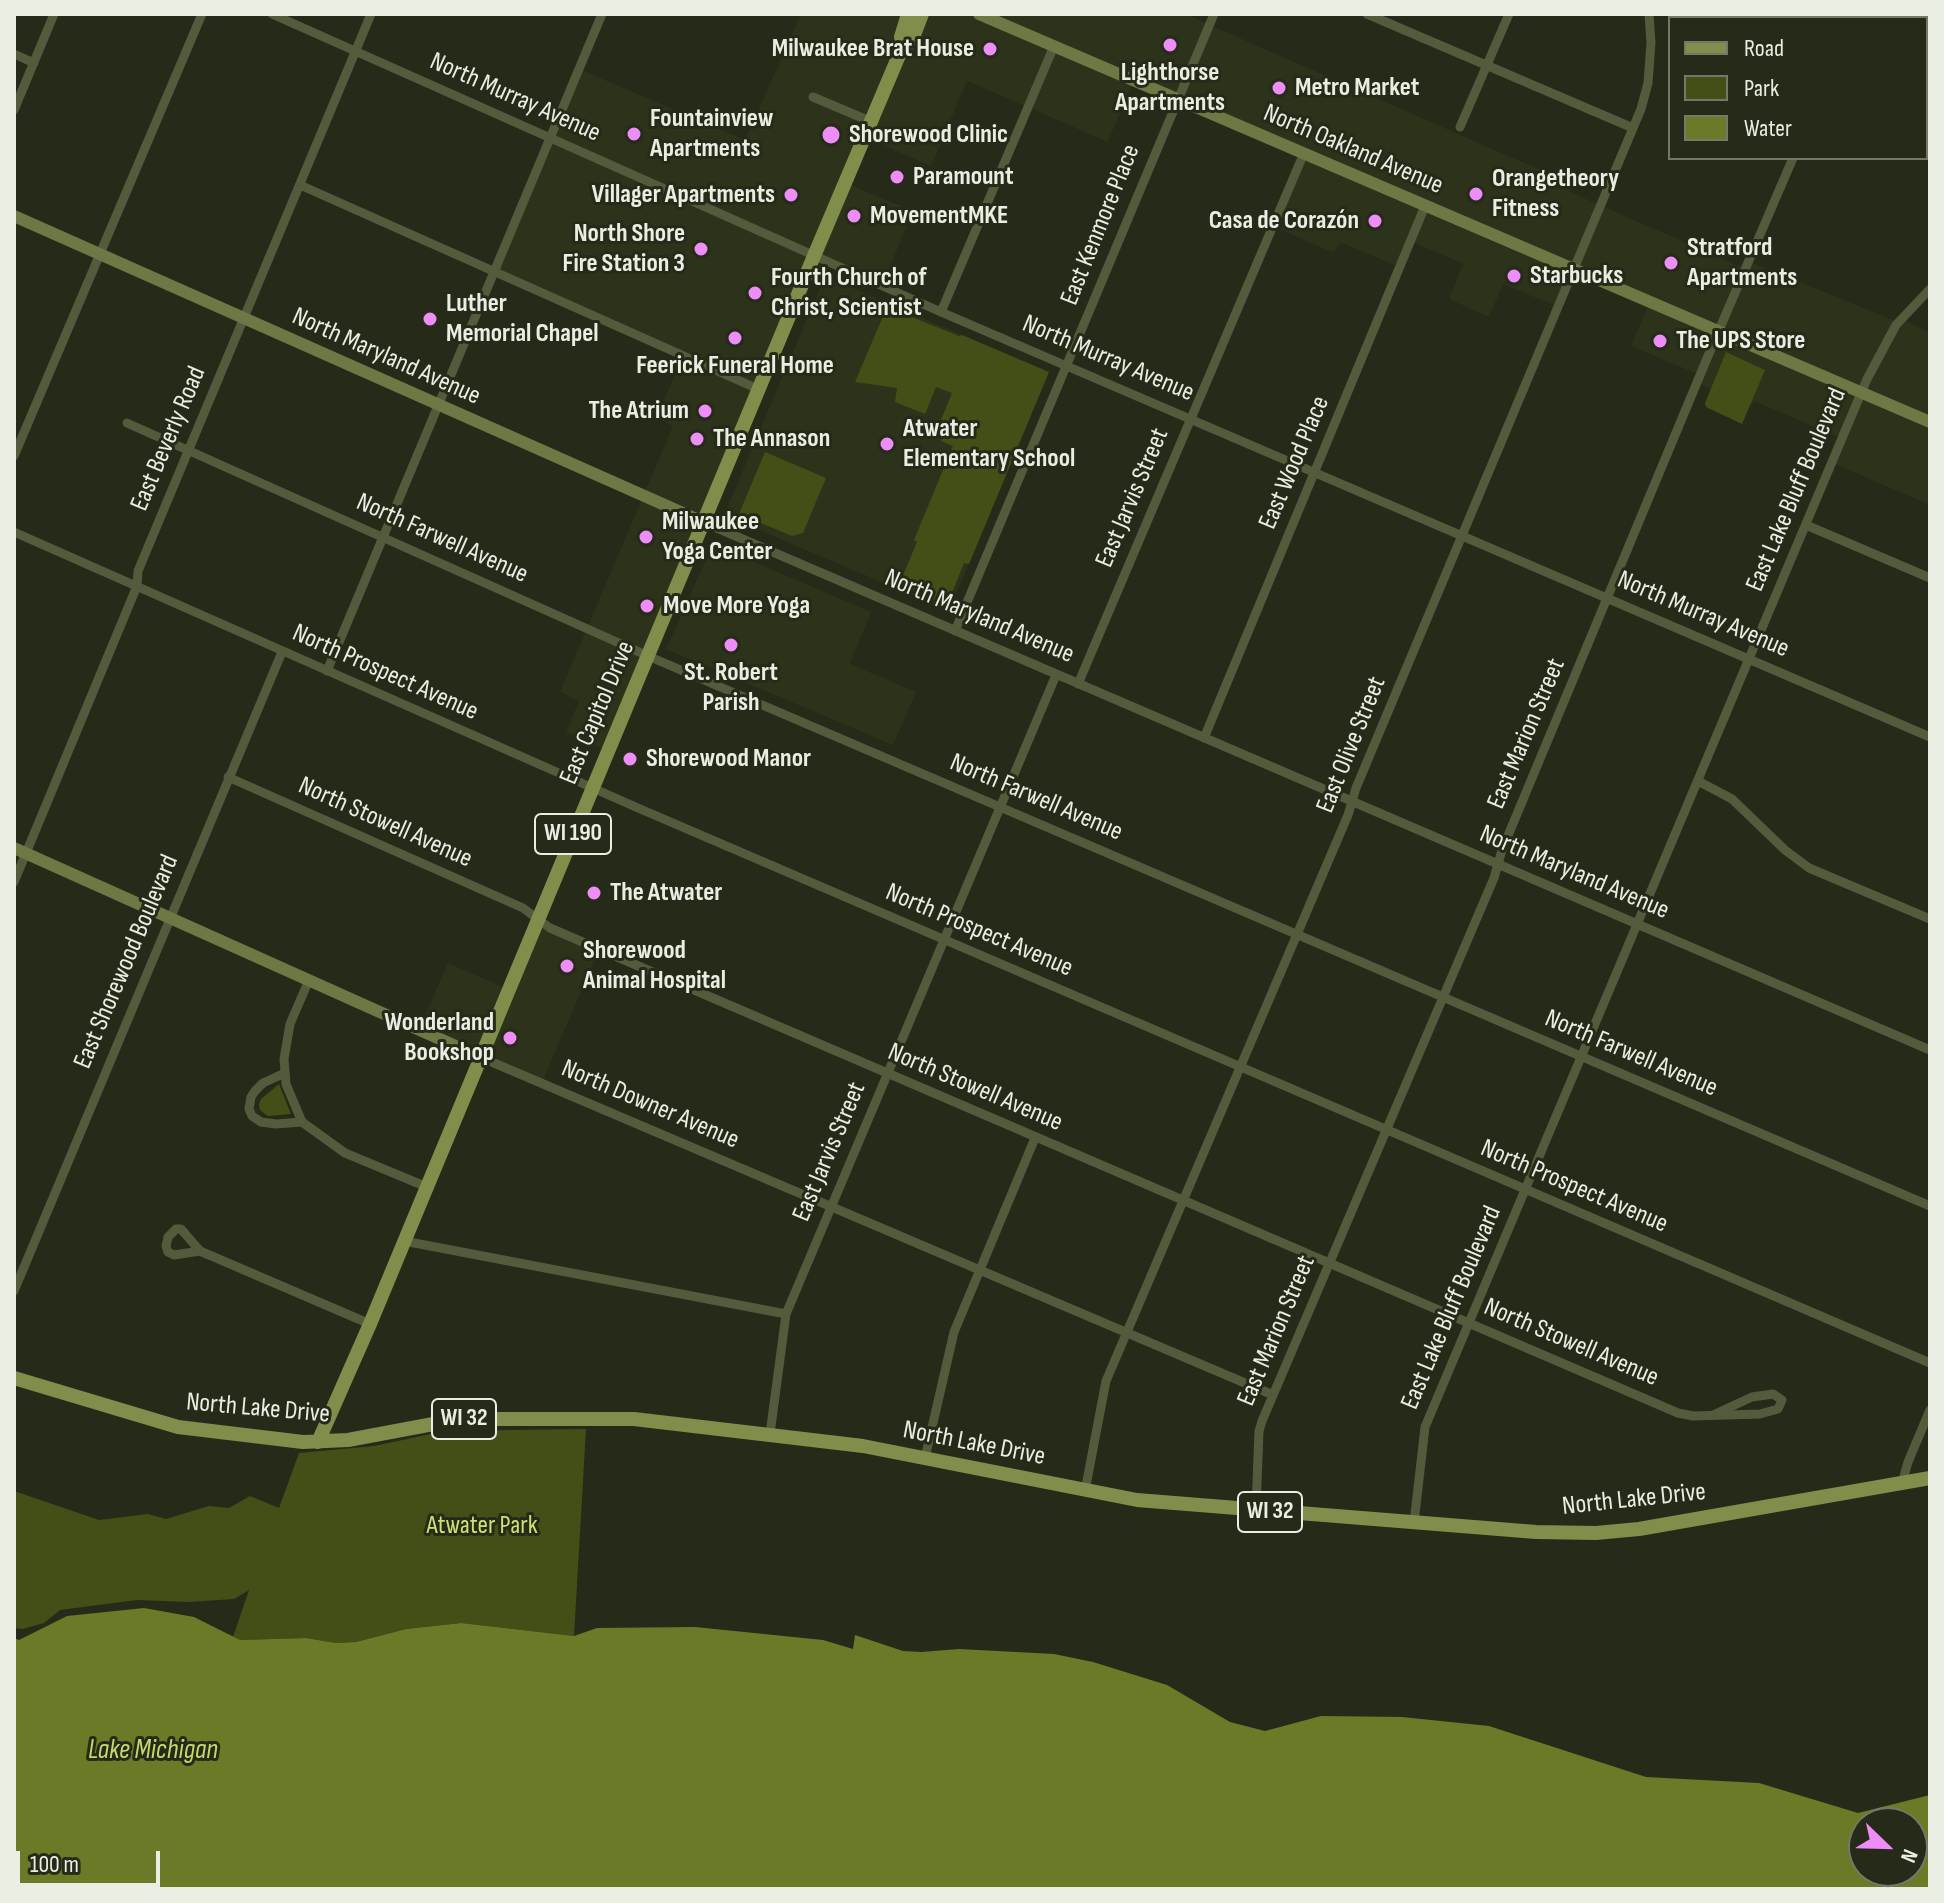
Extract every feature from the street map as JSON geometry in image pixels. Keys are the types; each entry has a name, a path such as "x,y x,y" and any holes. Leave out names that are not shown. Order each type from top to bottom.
{"main road":[{"name":"East Capitol Drive","path":"903,47 901,37 908,14"},
{"name":"East Capitol Drive","path":"318,1442 370,1324 814,256 903,47 914,35 922,14"},
{"name":"North Lake Drive","path":"14,1378 178,1427 318,1442 348,1440 448,1420 634,1419 863,1446 1137,1500 1536,1532 1596,1533 1639,1529 1930,1478"}],"street":[{"path":"14,110 54,14"},
{"path":"14,456 202,14"},
{"name":"North Murray Avenue","path":"272,14 941,312 1930,737"},
{"name":"East Beverly Road","path":"14,882 20,850 137,586 138,571 371,14"},
{"path":"327,671 602,14"},
{"name":"North Oakland Avenue","path":"979,14 1930,422"},
{"name":"East Kenmore Place","path":"955,631 1214,14"},
{"path":"1367,14 1633,128"},
{"path":"1460,127 1509,14"},
{"name":"East Olive Street","path":"1085,1491 1106,1381 1297,934 1633,128 1648,83 1651,43 1649,14"},
{"path":"941,312 1054,46"},
{"path":"14,54 34,63"},
{"path":"813,97 872,122"},
{"name":"East Jarvis Street","path":"1078,684 1304,153"},
{"name":"East Marion Street","path":"1256,1510 1259,1431 1273,1395 1443,997 1718,331 1792,160"},
{"path":"300,185 758,389"},
{"name":"East Wood Place","path":"1204,738 1404,263 1425,206"},
{"name":"North Maryland Avenue","path":"14,216 703,522 1930,1050"},
{"name":"East Lake Bluff Boulevard","path":"1414,1523 1425,1427 1861,392 1896,325 1930,289"},
{"name":"North Farwell Avenue","path":"127,423 648,656 1930,1206"},
{"path":"1806,525 1930,578"},
{"name":"North Prospect Avenue","path":"14,532 592,788 1930,1363"},
{"name":"East Shorewood Boulevard","path":"14,1291 282,652"},
{"name":"East Jarvis Street","path":"770,1434 786,1314 1056,675"},
{"name":"North Stowell Avenue","path":"228,777 523,908 550,928 1678,1413 1693,1416 1713,1415 1771,1412 1778,1409 1782,1400 1773,1394 1752,1397 1713,1415"},
{"path":"1698,781 1732,799 1797,860 1930,919"},
{"name":"North Downer Avenue","path":"20,850 480,1057 1273,1395"},
{"path":"309,980 285,1041 285,1073 291,1098 302,1122 345,1153 427,1187"},
{"path":"285,1073 263,1083 251,1097 249,1109 252,1116 261,1122 302,1122"},
{"path":"925,1458 954,1332 1035,1138"},
{"path":"404,1241 786,1314"},
{"path":"200,1251 370,1324"},
{"path":"1902,1483 1930,1410"}],"shaded area":[{"path":"801,14 1185,14 1572,184 1570,192 1739,266 1745,268 1748,261 1898,322 1901,319 1930,332 1930,505 1833,463 1841,438 1754,401 1752,406 1698,383 1700,375 1631,346 1649,303 1574,270 1558,307 1503,284 1489,317 1449,299 1463,264 1413,242 1401,268 1340,242 1334,253 1273,226 1304,154 1133,81 1108,142 967,81 931,166 866,138 846,183 913,211 882,286 814,256 608,751 566,732 579,701 560,692 673,426 657,418 682,356 493,272 579,69 745,140"},
{"name":"Atwater Elementary School","path":"825,276 1049,372 949,611 724,515"},
{"path":"713,544 871,612 850,664 916,692 893,745 666,649"},
{"path":"539,918 599,949 542,1083 418,1031 448,963 509,990"}],"green space":[{"path":"887,307 1049,372 969,564 964,563 947,605 899,585 953,446 941,441 948,424 941,420 952,393 936,387 925,414 895,402 897,388 855,382"},
{"path":"1726,352 1765,370 1742,424 1706,407 1705,403"},
{"path":"765,452 826,478 803,533 792,536 739,514"},
{"path":"279,1084 291,1114 268,1116 260,1110 259,1104"},
{"name":"Atwater Park","path":"586,1429 574,1636 461,1623 406,1629 356,1642 336,1643 306,1638 239,1640 233,1637 249,1590 234,1599 188,1602 137,1600 60,1610 44,1623 23,1629 14,1628 14,1491 99,1520 148,1514 166,1519 209,1506 229,1508 250,1496 279,1508 299,1453 374,1446 445,1431"}],"water":[{"name":"Lake Michigan","path":"144,1608 194,1617 240,1640 306,1638 336,1643 356,1642 406,1629 461,1623 574,1636 597,1628 695,1627 823,1640 853,1649 855,1635 903,1651 959,1649 1054,1654 1093,1662 1167,1685 1230,1722 1265,1731 1321,1716 1402,1717 1489,1726 1646,1777 1759,1783 1848,1810 1848,1887 1928,1887 1928,1807 1882,1807 1930,1795 1930,1889 14,1889 14,1638 19,1640 67,1616"}],"place":[{"name":"Lighthorse Apartments","path":"1170,45"},
{"name":"Milwaukee Brat House","path":"990,49"},
{"name":"Metro Market","path":"1279,88"},
{"name":"Fountainview Apartments","path":"634,134"},
{"name":"Shorewood Clinic","path":"831,135"},
{"name":"Paramount","path":"897,177"},
{"name":"Orangetheory Fitness","path":"1476,194"},
{"name":"Villager Apartments","path":"791,195"},
{"name":"MovementMKE","path":"854,216"},
{"name":"Casa de Corazón","path":"1375,221"},
{"name":"North Shore Fire Station 3","path":"701,249"},
{"name":"Stratford Apartments","path":"1671,263"},
{"name":"Starbucks","path":"1514,276"},
{"name":"Fourth Church of Christ, Scientist","path":"755,293"},
{"name":"Luther Memorial Chapel","path":"430,319"},
{"name":"Feerick Funeral Home","path":"735,338"},
{"name":"The UPS Store","path":"1660,341"},
{"name":"The Atrium","path":"705,411"},
{"name":"The Annason","path":"697,439"},
{"name":"Atwater Elementary School","path":"887,444"},
{"name":"Milwaukee Yoga Center","path":"646,537"},
{"name":"Move More Yoga","path":"647,606"},
{"name":"St. Robert Parish","path":"731,645"},
{"name":"Shorewood Manor","path":"630,759"},
{"name":"The Atwater","path":"594,893"},
{"name":"Shorewood Animal Hospital","path":"567,966"},
{"name":"Wonderland Bookshop","path":"510,1038"}]}
